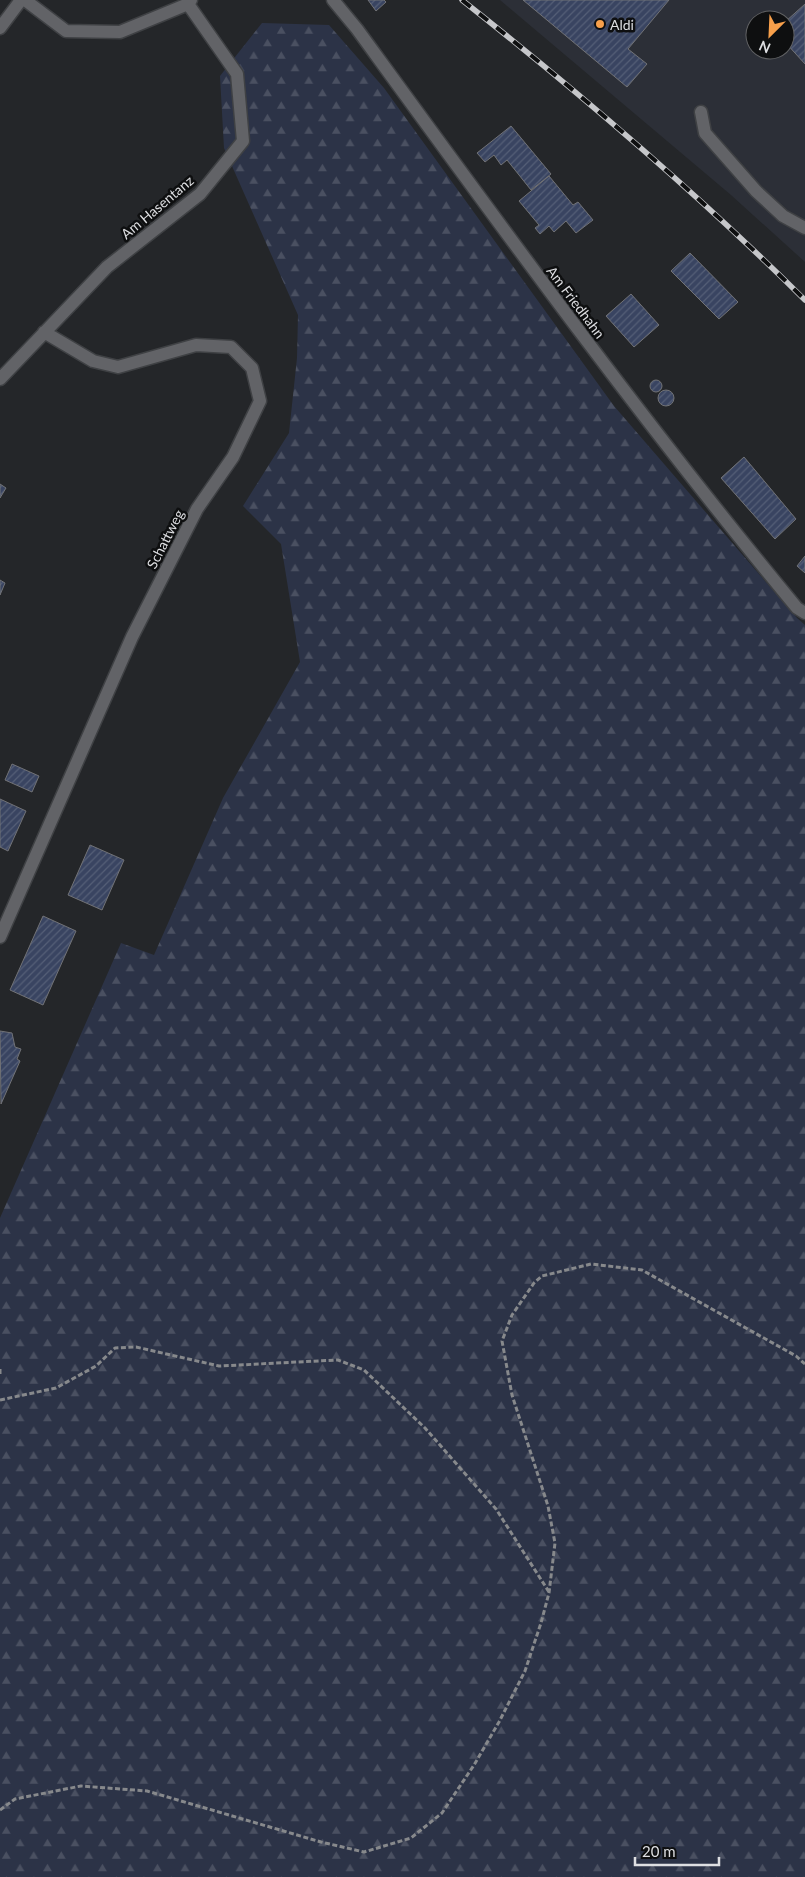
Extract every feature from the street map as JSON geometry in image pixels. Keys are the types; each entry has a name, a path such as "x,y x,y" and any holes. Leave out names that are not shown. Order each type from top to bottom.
{"street":[{"path":"0,28 21,0"},
{"path":"25,0 66,31 120,32 189,2"},
{"name":"Am Friedhahn","path":"333,0 357,28 578,331 727,524 797,608 805,613"},
{"name":"Am Hasentanz","path":"0,379 107,267 200,194 243,141 237,74 189,2"},
{"path":"701,112 705,133 756,191 783,216 805,228"},
{"name":"Schattweg","path":"0,937 132,637 197,509 234,457 260,401 252,368 231,347 196,345 118,367 94,361 44,332"}],"path":[{"path":"0,1810 15,1799 81,1786 147,1791 321,1842 364,1852 411,1838 442,1813 474,1765 499,1722 525,1671 549,1593 555,1543 545,1497 512,1395 502,1341 512,1315 534,1284 542,1276 591,1264 642,1270 796,1356 805,1364"},
{"path":"0,1400 56,1388 96,1366 115,1348 136,1347 219,1366 338,1360 364,1370 425,1428 496,1509 549,1593"},
{"path":"0,1369 0,1376"}],"shaded area":[{"path":"500,0 805,0 805,262 731,195"}],"green space":[{"path":"262,23 329,25 384,88 614,406 805,625 805,1877 0,1877 0,1218 121,943 154,955 223,798 300,662 281,544 243,506 289,433 297,358 298,315 224,148 220,76"}],"building":[{"path":"368,0 384,0 386,2 376,11"},
{"name":"Aldi","path":"523,0 669,0 628,49 647,64 627,87"},
{"path":"805,4 805,64 795,53 795,13"},
{"path":"511,126 551,174 531,190 507,160 501,165 494,155 485,162 477,153"},
{"path":"549,176 573,205 578,202 593,220 576,233 566,221 554,232 549,226 540,234 535,228 539,225 519,201"},
{"path":"690,253 738,302 719,319 671,271"},
{"path":"631,294 659,325 634,347 606,316"},
{"path":"654,380 658,380 662,386 658,392 654,392 650,388 650,384"},
{"path":"666,390 674,398 666,406 658,398"},
{"path":"744,457 796,519 775,539 721,478"},
{"path":"0,484 6,488 0,498"},
{"path":"805,556 805,573 797,566"},
{"path":"0,580 5,583 0,595"},
{"path":"12,764 39,776 32,792 5,780"},
{"path":"0,799 26,811 8,851 0,847"},
{"path":"90,845 124,860 102,910 68,895"},
{"path":"43,916 76,931 43,1005 10,990"},
{"path":"0,1031 12,1033 15,1047 21,1049 17,1059 20,1061 1,1104"}],"railway":[{"path":"462,0 551,71 638,145 723,221 805,300"}],"place":[{"name":"Aldi","path":"600,24"}]}
